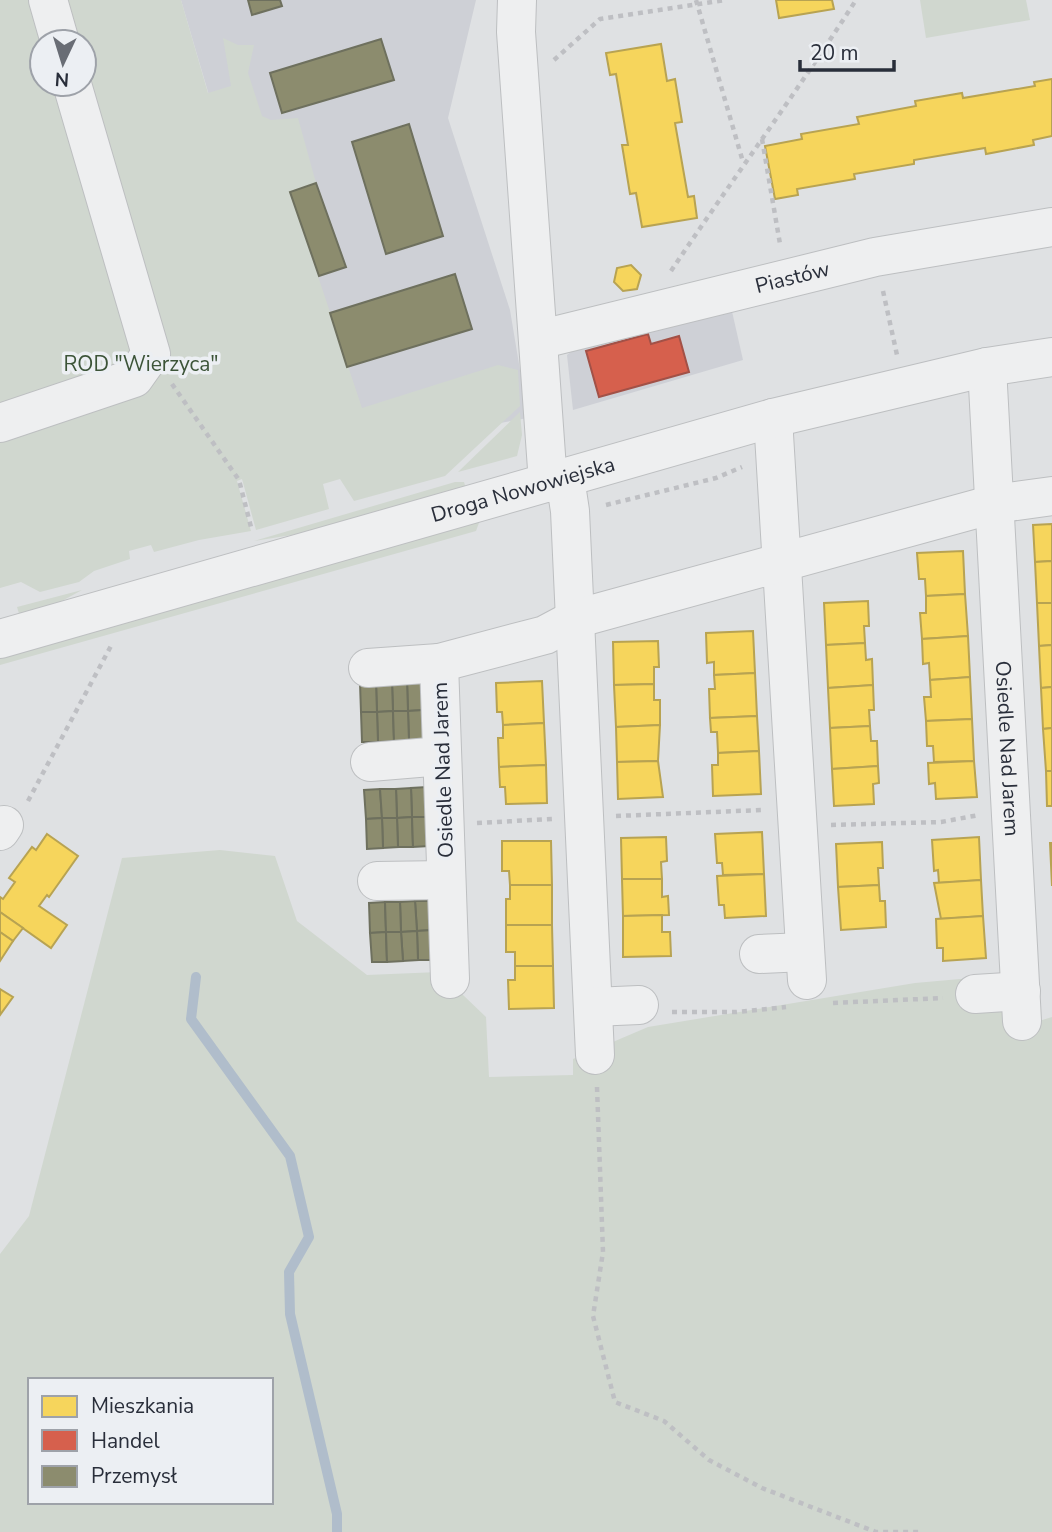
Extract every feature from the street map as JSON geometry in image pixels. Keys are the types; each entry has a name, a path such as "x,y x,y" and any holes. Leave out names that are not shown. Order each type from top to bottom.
{"street":[{"path":"48,0 56,28"},
{"path":"517,0 520,90 538,340 556,480 570,511 595,1055"},
{"path":"0,423 134,378 151,354 76,98"},
{"name":"Piastów","path":"538,340 926,246 1052,227"},
{"name":"Droga Nowowiejska","path":"0,639 773,418 987,367 1052,357"},
{"name":"Osiedle Nad Jarem","path":"975,994 1022,1006 987,367"},
{"path":"759,954 806,966 784,559 773,418"},
{"name":"Osiedle Nad Jarem","path":"450,979 439,663 545,635 575,619 784,559 994,504 1052,496"},
{"path":"368,667 439,663"},
{"path":"370,762 442,755"},
{"path":"377,881 446,880"},
{"path":"593,1007 639,1005"}],"path":[{"path":"520,90 600,19 696,2 725,0"},
{"path":"643,313 743,162 803,83 856,0"},
{"path":"696,2 743,162"},
{"path":"762,138 786,278"},
{"path":"892,328 896,349"},
{"path":"151,354 239,480 253,534"},
{"path":"2,828 17,821 112,644"},
{"path":"798,826 941,822 964,816 1011,813"},
{"path":"595,1055 603,1252 593,1316 615,1402 664,1421 709,1460 762,1488 876,1532 922,1532"}],"shaded area":[{"path":"181,0 476,0 448,118 510,310 528,418 315,456"},
{"path":"731,307 743,360 573,410 567,355 586,341"}],"green space":[{"name":"ROD \"Wierzyca\"","path":"0,0 181,0 208,93 231,86 223,38 238,45 254,45 248,73 262,116 271,120 298,118 316,183 290,192 362,408 498,365 518,370 520,406 445,476 354,501 340,479 323,484 329,509 256,530 242,479 237,481 251,531 199,540 154,552 151,545 129,551 130,559 94,571 79,582 40,592 21,582 0,588"},
{"path":"920,0 1026,0 1030,20 926,38"},
{"path":"520,412 522,435 517,456 458,472"},
{"path":"455,482 464,482 466,489 317,531 254,541"},
{"path":"480,520 476,531 0,665 0,657"},
{"path":"82,590 51,607 20,617 17,607"},
{"path":"220,850 275,856 297,921 367,975 439,972 486,1017 489,1077 573,1075 573,1059 648,1027 915,983 994,976 1026,1025 1052,1017 1052,1532 0,1532 0,1254 29,1216 122,858"}],"building: Mieszkania":[{"path":"776,0 832,0 834,9 779,18"},
{"path":"661,44 667,81 675,79 682,122 675,123 688,197 694,196 697,218 642,227 636,193 630,194 622,145 628,145 616,74 610,75 606,53"},
{"path":"1052,79 1052,136 1033,140 1034,145 986,154 985,148 914,160 914,164 854,174 855,179 797,189 798,195 775,199 765,146 802,139 801,134 859,124 857,117 916,106 915,101 962,93 963,98 1035,86 1034,82"},
{"path":"631,265 641,275 637,289 623,291 614,282 617,268"},
{"path":"1052,524 1052,561 1035,562 1033,525"},
{"path":"963,551 965,594 926,596 925,579 919,579 917,553"},
{"path":"1052,561 1052,603 1037,603 1035,562"},
{"path":"965,594 968,636 922,639 920,613 926,613 926,596"},
{"path":"868,601 869,626 864,626 865,643 826,645 824,603"},
{"path":"1037,603 1052,603 1052,645 1039,646"},
{"path":"753,631 755,673 714,675 714,662 707,663 706,633"},
{"path":"968,636 970,677 930,680 929,663 923,664 922,639"},
{"path":"658,641 659,667 654,667 654,684 614,685 613,642"},
{"path":"865,643 866,660 872,659 873,685 828,688 826,645"},
{"path":"1052,645 1052,687 1041,688 1039,646"},
{"path":"755,673 757,716 710,718 709,689 715,689 714,675"},
{"path":"970,677 972,719 926,721 924,697 931,697 930,680"},
{"path":"542,681 544,723 503,725 502,712 497,712 496,683"},
{"path":"654,684 654,700 660,700 660,725 616,727 614,685"},
{"path":"873,685 874,710 869,710 870,726 830,728 828,688"},
{"path":"1052,687 1052,728 1043,729 1041,688"},
{"path":"757,716 759,751 718,753 717,732 711,732 710,718"},
{"path":"972,719 974,761 934,762 933,746 927,746 926,721"},
{"path":"544,723 546,765 499,767 498,738 503,738 503,725"},
{"path":"660,725 658,761 617,762 616,727"},
{"path":"870,726 871,741 877,741 878,766 832,769 830,728"},
{"path":"1052,728 1052,771 1046,771 1043,729"},
{"path":"759,751 761,794 713,796 712,765 718,765 718,753"},
{"path":"658,761 663,797 618,799 617,762"},
{"path":"974,761 977,797 936,799 935,783 929,784 928,763"},
{"path":"546,765 547,803 506,804 505,787 500,787 499,767"},
{"path":"878,766 879,783 873,784 874,804 834,806 832,769"},
{"path":"1046,771 1052,771 1052,806 1047,806"},
{"path":"762,832 764,874 723,875 722,863 717,863 715,834"},
{"path":"47,834 78,856 49,897 47,895 39,906 67,925 51,948 0,912 0,897 3,899 15,882 9,878 32,847 36,850"},
{"path":"666,837 667,861 661,862 662,879 622,879 621,838"},
{"path":"979,837 981,880 939,883 938,870 934,871 932,840"},
{"path":"502,841 551,841 552,885 510,885 509,871 502,871"},
{"path":"882,842 883,868 878,868 879,885 838,887 836,844"},
{"path":"1050,843 1052,843 1052,886"},
{"path":"764,874 766,916 725,918 724,905 719,905 717,876"},
{"path":"622,879 662,879 662,897 668,896 669,915 623,916"},
{"path":"981,880 983,916 941,919 934,883"},
{"path":"510,885 552,885 552,925 506,925 506,899 510,899"},
{"path":"879,885 880,901 885,901 886,927 841,930 838,887"},
{"path":"0,912 23,928 13,941 0,932"},
{"path":"662,915 662,932 670,932 671,956 623,957 623,916"},
{"path":"983,916 986,958 943,961 943,948 937,948 936,919"},
{"path":"506,925 552,925 553,966 515,966 515,952 506,952"},
{"path":"0,932 13,941 0,961"},
{"path":"515,966 553,966 554,1008 509,1009 508,980 515,980"},
{"path":"0,989 13,997 0,1015"}],"building: Handel":[{"path":"648,334 651,344 679,336 689,372 599,397 586,351"}],"building: Przemysł":[{"path":"248,0 280,0 282,6 252,15"},
{"path":"381,39 394,80 282,113 270,73"},
{"path":"409,124 443,236 386,254 352,142"},
{"path":"316,183 346,267 319,276 290,192"},
{"path":"455,274 472,329 347,367 330,313"},
{"path":"407,681 423,681 424,710 408,711"},
{"path":"407,681 408,711 393,711 392,682"},
{"path":"392,682 393,711 377,712 376,683"},
{"path":"360,683 376,683 377,712 361,712"},
{"path":"424,710 425,740 409,741 408,711"},
{"path":"393,711 394,741 378,742 377,712"},
{"path":"393,711 408,711 409,741 394,741"},
{"path":"361,712 377,712 378,742 362,742"},
{"path":"427,787 428,817 412,817 411,788"},
{"path":"411,788 412,817 397,818 396,789"},
{"path":"380,789 382,818 366,819 364,790"},
{"path":"380,789 396,789 397,818 382,818"},
{"path":"412,817 413,847 398,847 397,818"},
{"path":"412,817 428,817 429,846 413,847"},
{"path":"382,818 397,818 398,847 383,848"},
{"path":"382,818 383,848 367,849 366,819"},
{"path":"415,901 431,901 432,930 417,931"},
{"path":"415,901 417,931 401,932 400,902"},
{"path":"385,902 386,932 370,933 369,903"},
{"path":"385,902 400,902 401,932 386,932"},
{"path":"432,930 434,960 418,960 417,931"},
{"path":"417,931 418,960 403,961 401,932"},
{"path":"386,932 387,962 372,962 370,933"},
{"path":"386,932 401,932 403,961 387,962"}],"waterway":[{"path":"196,977 191,1019 290,1156 309,1237 289,1272 290,1314 337,1514 337,1532"}]}
